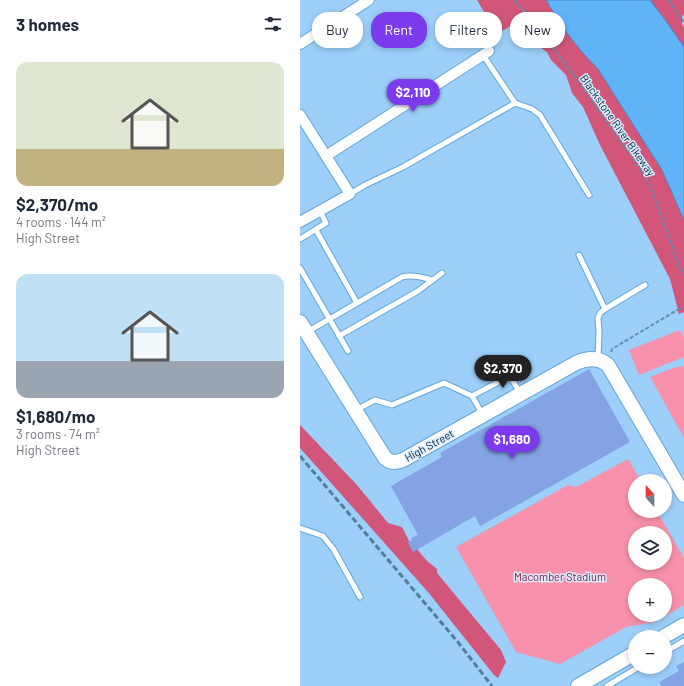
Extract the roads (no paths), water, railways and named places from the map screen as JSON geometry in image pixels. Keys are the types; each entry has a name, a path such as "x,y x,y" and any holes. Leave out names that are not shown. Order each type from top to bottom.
{"street":[{"path":"300,44 369,0"},
{"path":"326,156 486,53"},
{"path":"300,115 350,194 300,222"},
{"name":"High Street","path":"303,327 385,458 394,463 403,460 576,363 590,359 601,361"},
{"path":"601,361 608,365 684,495"},
{"path":"672,632 684,625"},
{"path":"578,686 628,657"}],"lane":[{"path":"486,53 515,103 532,109 540,115 589,196"},
{"path":"350,194 365,185 403,167 515,103"},
{"path":"300,239 326,223 320,211"},
{"path":"316,230 357,303"},
{"path":"580,254 606,309"},
{"path":"300,268 348,350"},
{"path":"339,336 418,291 442,273"},
{"path":"303,327 330,319 398,279 406,276 413,275 433,280"},
{"path":"601,361 598,318 600,313 645,285"},
{"path":"472,396 510,376 521,394"},
{"path":"355,410 374,400 392,405 444,383 472,396 483,415"},
{"path":"300,528 323,536 334,550 360,596"},
{"path":"672,648 684,641"},
{"path":"607,686 628,674"}],"water":[{"path":"546,0 650,0 684,47 684,220 662,170 598,69 565,31 565,12 553,12"}],"railway":[{"path":"300,456 457,641 492,686"}],"park label":[{"name":"Macomber Stadium","path":"560,576"}]}
